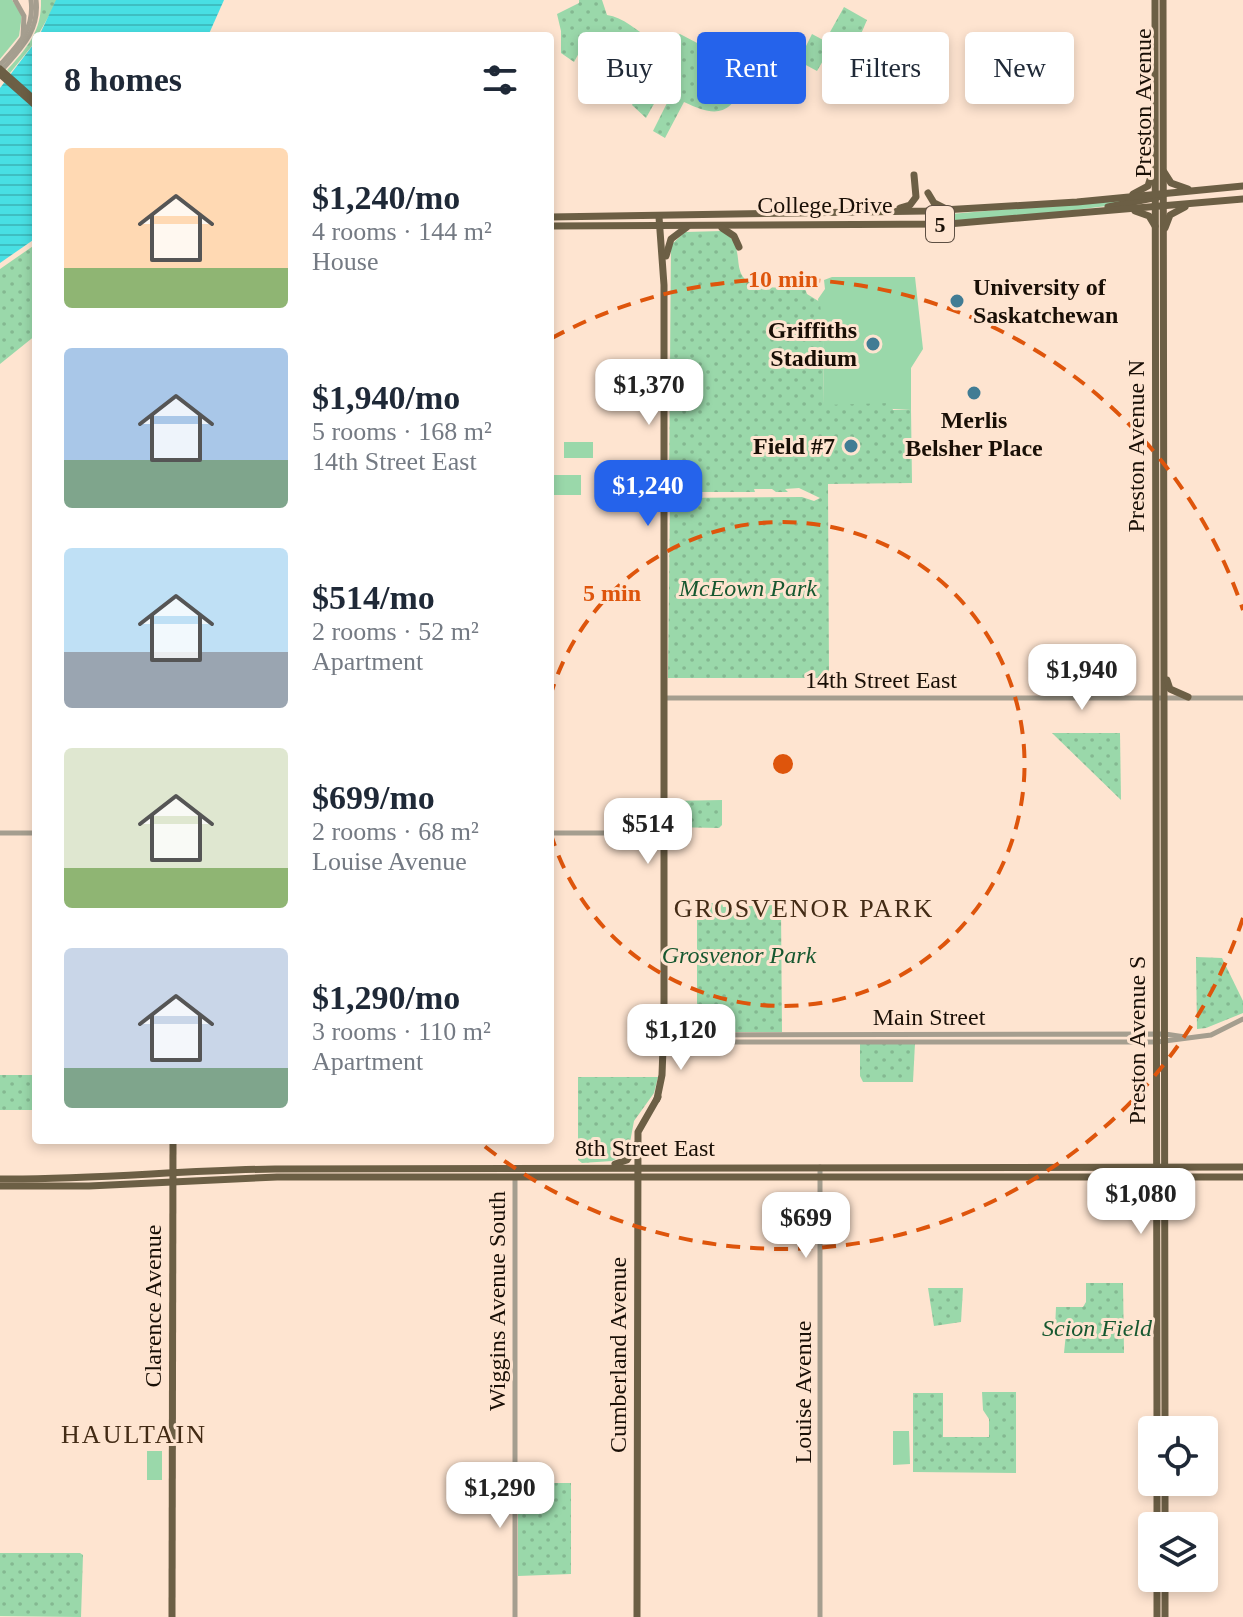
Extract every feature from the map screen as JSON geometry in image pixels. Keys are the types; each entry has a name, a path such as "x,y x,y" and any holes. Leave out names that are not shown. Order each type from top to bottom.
{"main road":[{"name":"Preston Avenue","path":"1155,0 1160,200"},
{"name":"Preston Avenue","path":"1160,200 1163,170 1163,0"},
{"path":"0,70 32,99"},
{"path":"1122,197 1144,190 1150,184 1156,111"},
{"path":"1163,170 1171,183 1198,190"},
{"path":"875,212 902,208 912,203 916,194 914,175"},
{"name":"College Drive","path":"554,217 609,217 689,226 926,225 1127,209 1198,190 1243,186"},
{"path":"1002,221 1160,200 1231,187"},
{"path":"928,193 934,203 948,210"},
{"name":"College Drive","path":"554,226 948,210 1122,197 1197,203 1243,199"},
{"name":"Preston Avenue N","path":"1160,200 1161,698"},
{"path":"1127,209 1149,216 1160,231 1170,215 1197,203"},
{"path":"579,226 609,217"},
{"path":"662,221 666,256 664,285"},
{"path":"662,221 663,1039"},
{"path":"716,226 731,233 739,247 742,232 752,225"},
{"path":"666,256 674,235 689,226"},
{"name":"Preston Avenue N","path":"1160,231 1164,657 1161,698"},
{"path":"1164,657 1170,689 1188,697"},
{"name":"Preston Avenue S","path":"1157,1416 1161,698"},
{"name":"Cumberland Avenue","path":"637,1617 638,1142 640,1124 657,1099 662,1075 663,1039"},
{"path":"603,1167 627,1160 638,1142"},
{"name":"Clarence Avenue","path":"172,1617 173,1144"},
{"path":"747,1176 756,1171 784,1167"},
{"path":"948,1177 952,1171 979,1167"},
{"name":"8th Street East","path":"0,1186 173,1178 272,1169 979,1167 1243,1177"},
{"name":"8th Street East","path":"0,1179 948,1177 1243,1167"},
{"name":"Preston Avenue S","path":"1160,1172 1165,1416"},
{"path":"1157,1592 1157,1617"},
{"path":"1165,1592 1165,1617"}],"street":[{"path":"15,0 24,16 23,39"},
{"path":"0,70 23,39 31,18 33,0"},
{"path":"0,70 31,34 36,19 33,0"},
{"name":"14th Street East","path":"663,698 1243,698"},
{"path":"0,833 32,833"},
{"path":"554,833 663,833"},
{"name":"Main Street","path":"663,1039 1194,1038 1211,1035 1243,1019"},
{"name":"Louise Avenue","path":"820,1167 820,1617"},
{"name":"Wiggins Avenue South","path":"515,1178 515,1617"}],"green space":[{"path":"0,0 12,0 22,15 19,36 0,59"},
{"path":"41,0 58,0 40,32 35,32 39,21"},
{"path":"579,0 602,0 607,15 640,32 578,32 578,55 574,62 561,53 557,14 579,3"},
{"path":"844,7 867,20 862,32 830,32"},
{"path":"812,34 822,39 822,62 817,71 806,65 806,46"},
{"path":"681,35 697,43 697,104 732,104 720,111 713,111 684,102 665,138 653,131 666,104 681,104"},
{"path":"32,37 31,47 10,73 7,70"},
{"path":"632,104 654,104 646,118"},
{"path":"1136,198 1146,201 1027,216 933,219 939,215"},
{"name":"McEown Park","path":"722,231 732,240 744,278 755,284 774,287 804,286 807,294 820,302 824,405 890,403 893,410 911,410 912,483 828,484 829,678 668,678 670,498 802,497 814,501 820,498 799,488 785,489 788,492 754,489 755,492 669,492 671,245 685,232"},
{"path":"32,247 32,338 0,364 0,269"},
{"name":"Griffiths Stadium","path":"832,277 915,277 923,349 911,368 911,410 824,405 823,339 818,299 825,289 824,280"},
{"path":"564,442 593,442 593,458 564,458"},
{"path":"554,475 581,475 581,495 554,495"},
{"path":"1052,733 1120,733 1121,800"},
{"path":"722,800 722,825 719,828 669,827 669,801"},
{"name":"Grosvenor Park","path":"697,903 722,903 723,907 776,905 781,908 782,1032 697,1032"},
{"path":"1196,957 1222,958 1243,1001 1243,1013 1197,1029"},
{"path":"860,1043 915,1043 913,1082 863,1082 860,1076"},
{"path":"0,1075 32,1075 32,1110 0,1110"},
{"path":"578,1077 658,1077 654,1093 634,1121 628,1153 612,1161 582,1163 578,1160"},
{"name":"Scion Field","path":"1086,1283 1123,1283 1124,1353 1064,1353 1066,1333 1055,1329 1056,1307 1083,1307"},
{"path":"928,1288 963,1288 961,1322 934,1326"},
{"path":"982,1392 1016,1392 1016,1473 913,1472 913,1393 943,1393 943,1437 989,1437 989,1419 983,1410"},
{"path":"893,1431 909,1431 910,1464 893,1465"},
{"path":"147,1451 162,1451 162,1480 147,1480"},
{"path":"518,1483 571,1483 571,1574 518,1576"},
{"path":"0,1553 83,1555 81,1617 0,1616"}],"water":[{"path":"56,0 224,0 210,32 41,32"},
{"path":"32,46 32,241 0,263 0,88"}],"place":[{"name":"University of Saskatchewan","path":"957,301"},
{"name":"Griffiths Stadium","path":"873,344"},
{"name":"Merlis Belsher Place","path":"974,393"},
{"name":"Field #7","path":"851,446"}],"district":[{"name":"GROSVENOR PARK","path":"804,908"},
{"name":"HAULTAIN","path":"134,1434"}]}
